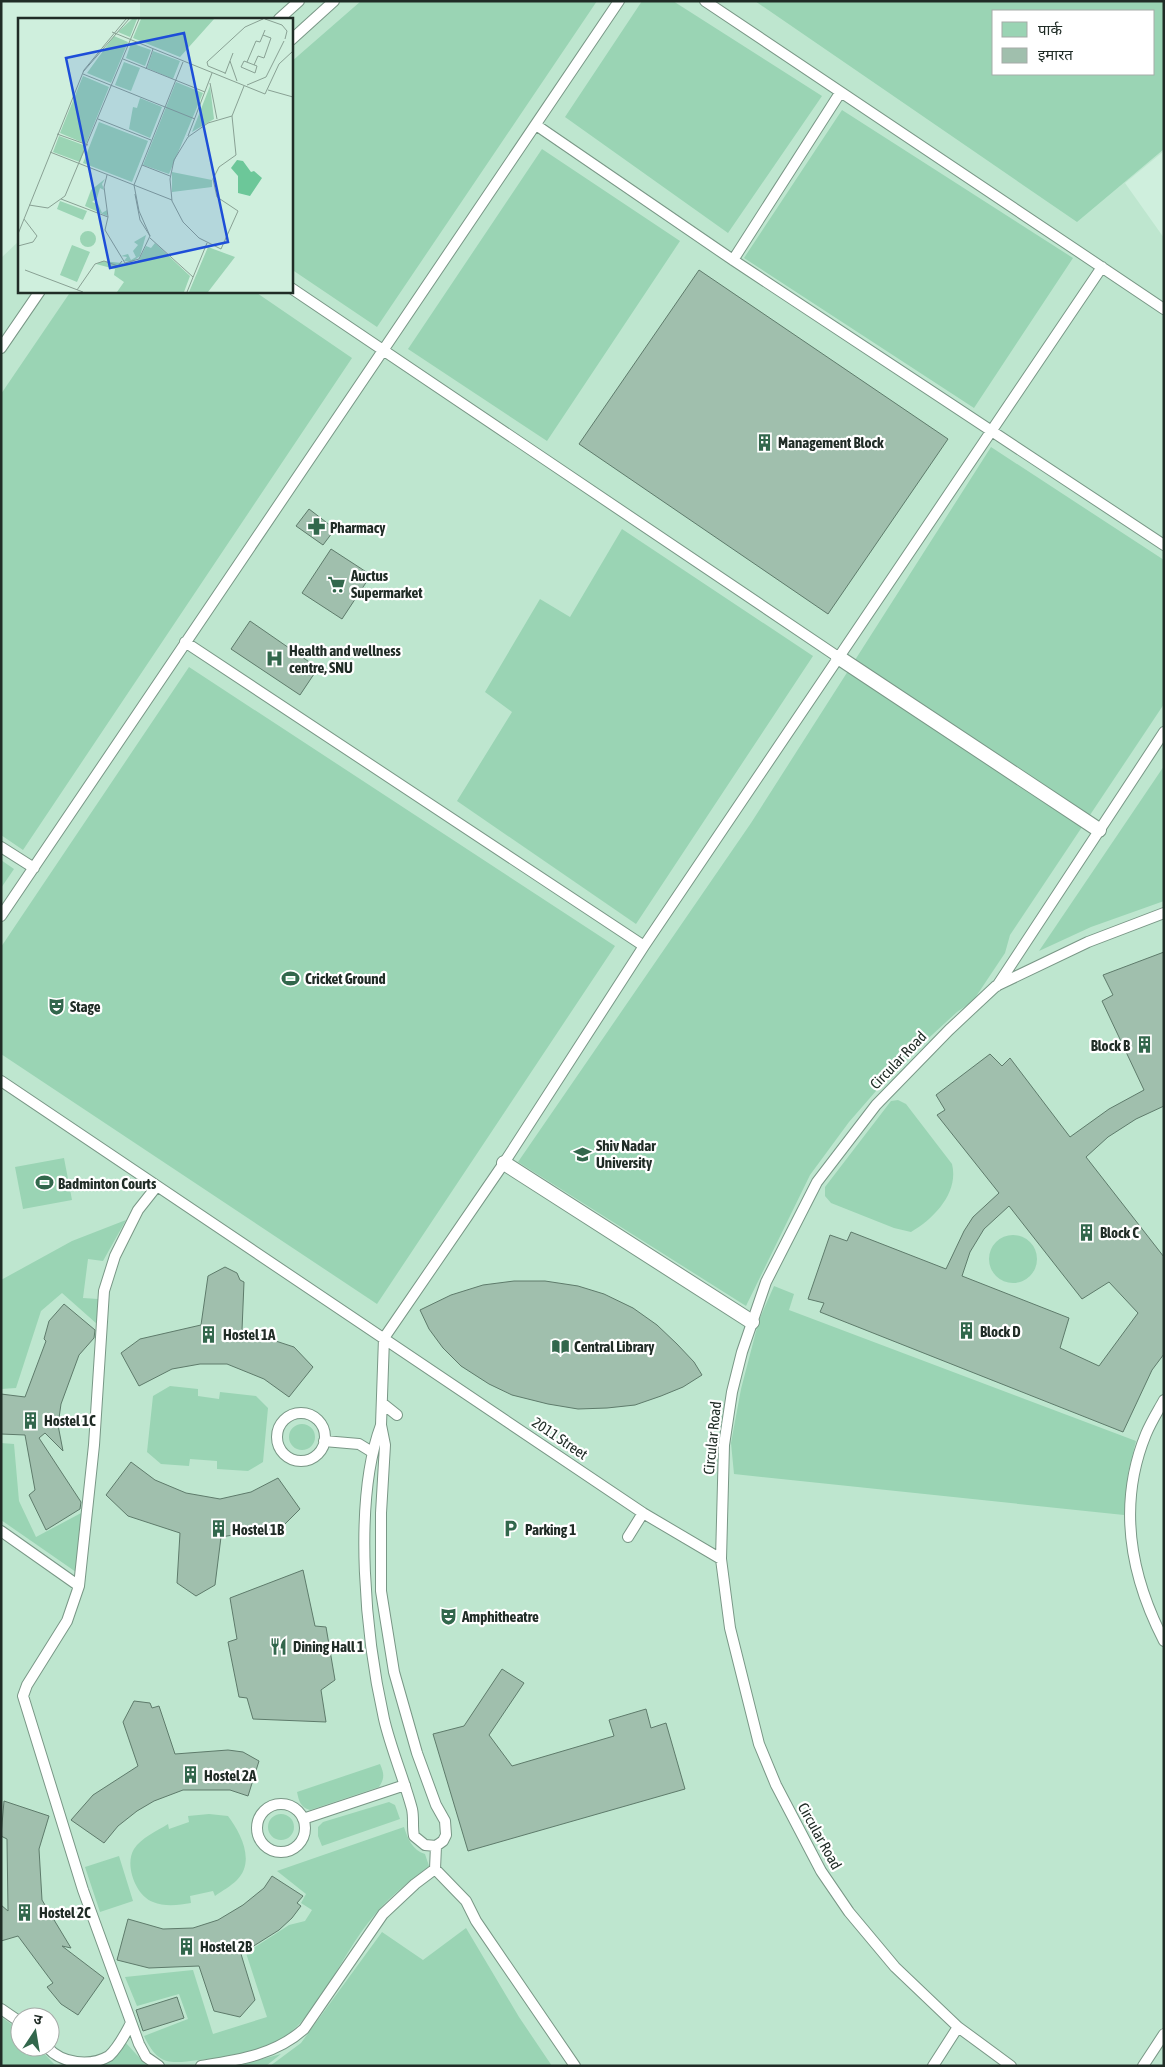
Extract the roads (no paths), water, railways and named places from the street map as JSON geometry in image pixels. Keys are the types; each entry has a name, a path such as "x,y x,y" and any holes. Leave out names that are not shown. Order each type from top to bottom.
{"street":[{"path":"838,658 1099,830"},
{"path":"504,1163 752,1322"}],"lane":[{"path":"279,18 298,1"},
{"path":"292,39 334,1"},
{"path":"1,916 619,1"},
{"path":"705,1 1164,309"},
{"path":"733,260 840,93"},
{"path":"536,125 733,260 1164,545"},
{"path":"381,1425 372,1452 366,1520 366,1591 375,1678 385,1721 413,1812 414,1836 424,1845 436,1846 443,1841 446,1834 445,1821 436,1805 426,1779 394,1672 380,1591 381,1513 385,1445 381,1425 384,1338 504,1163 644,946 1102,267"},
{"path":"292,289 838,658"},
{"path":"1,348 39,292"},
{"path":"185,642 644,946"},
{"path":"996,986 1164,732"},
{"path":"1,847 34,868"},
{"name":"Circular Road","path":"1011,2066 958,2028 895,1967 849,1912 821,1871 796,1828 759,1744 730,1628 721,1559 724,1445 732,1392 752,1322 766,1282 817,1182 882,1098 949,1030 996,986 1088,942 1164,913"},
{"name":"2011 Street","path":"1,1081 643,1513 721,1559"},
{"path":"157,1186 138,1210 115,1256 104,1291 94,1445 79,1586 68,1621 22,1696 83,1890 131,2023 146,2057 159,2066"},
{"path":"1164,1400 1146,1434 1136,1468 1131,1519 1132,1553 1140,1586 1164,1641"},
{"path":"382,1403 397,1414"},
{"path":"304,1414 319,1420 326,1434 324,1440 322,1450 317,1456 302,1462 294,1460 282,1451 277,1436 283,1422 289,1416 304,1414"},
{"path":"324,1440 359,1444 372,1452"},
{"path":"628,1537 643,1513"},
{"path":"1,1532 79,1586"},
{"path":"303,1819 405,1785"},
{"path":"278,1804 293,1807 303,1819 303,1835 300,1842 287,1850 271,1850 260,1839 257,1832 259,1817 270,1806 278,1804"},
{"path":"436,1846 435,1869 466,1901 476,1921 575,2066"},
{"path":"202,2066 239,2060 270,2051 290,2041 310,2021 383,1914 415,1884 435,1869"},
{"path":"58,2057 63,2062 76,2065 95,2062 108,2056 131,2023"},
{"path":"933,2066 958,2028"},
{"path":"1143,2066 1164,2034"}],"place":[{"name":"Management Block","path":"764,442"},
{"name":"Pharmacy","path":"316,527"},
{"name":"Auctus Supermarket","path":"337,584"},
{"name":"Health and wellness centre, SNU","path":"275,659"},
{"name":"Cricket Ground","path":"291,978"},
{"name":"Stage","path":"56,1006"},
{"name":"Block B","path":"1144,1045"},
{"name":"Shiv Nadar University","path":"582,1154"},
{"name":"Badminton Courts","path":"44,1183"},
{"name":"Block C","path":"1086,1232"},
{"name":"Block D","path":"966,1331"},
{"name":"Hostel 1A","path":"209,1334"},
{"name":"Central Library","path":"560,1346"},
{"name":"Hostel 1C","path":"30,1420"},
{"name":"Hostel 1B","path":"218,1529"},
{"name":"Parking 1","path":"511,1529"},
{"name":"Amphitheatre","path":"448,1616"},
{"name":"Dining Hall 1","path":"279,1646"},
{"name":"Hostel 2A","path":"190,1775"},
{"name":"Hostel 2C","path":"25,1912"},
{"name":"Hostel 2B","path":"186,1946"}]}
